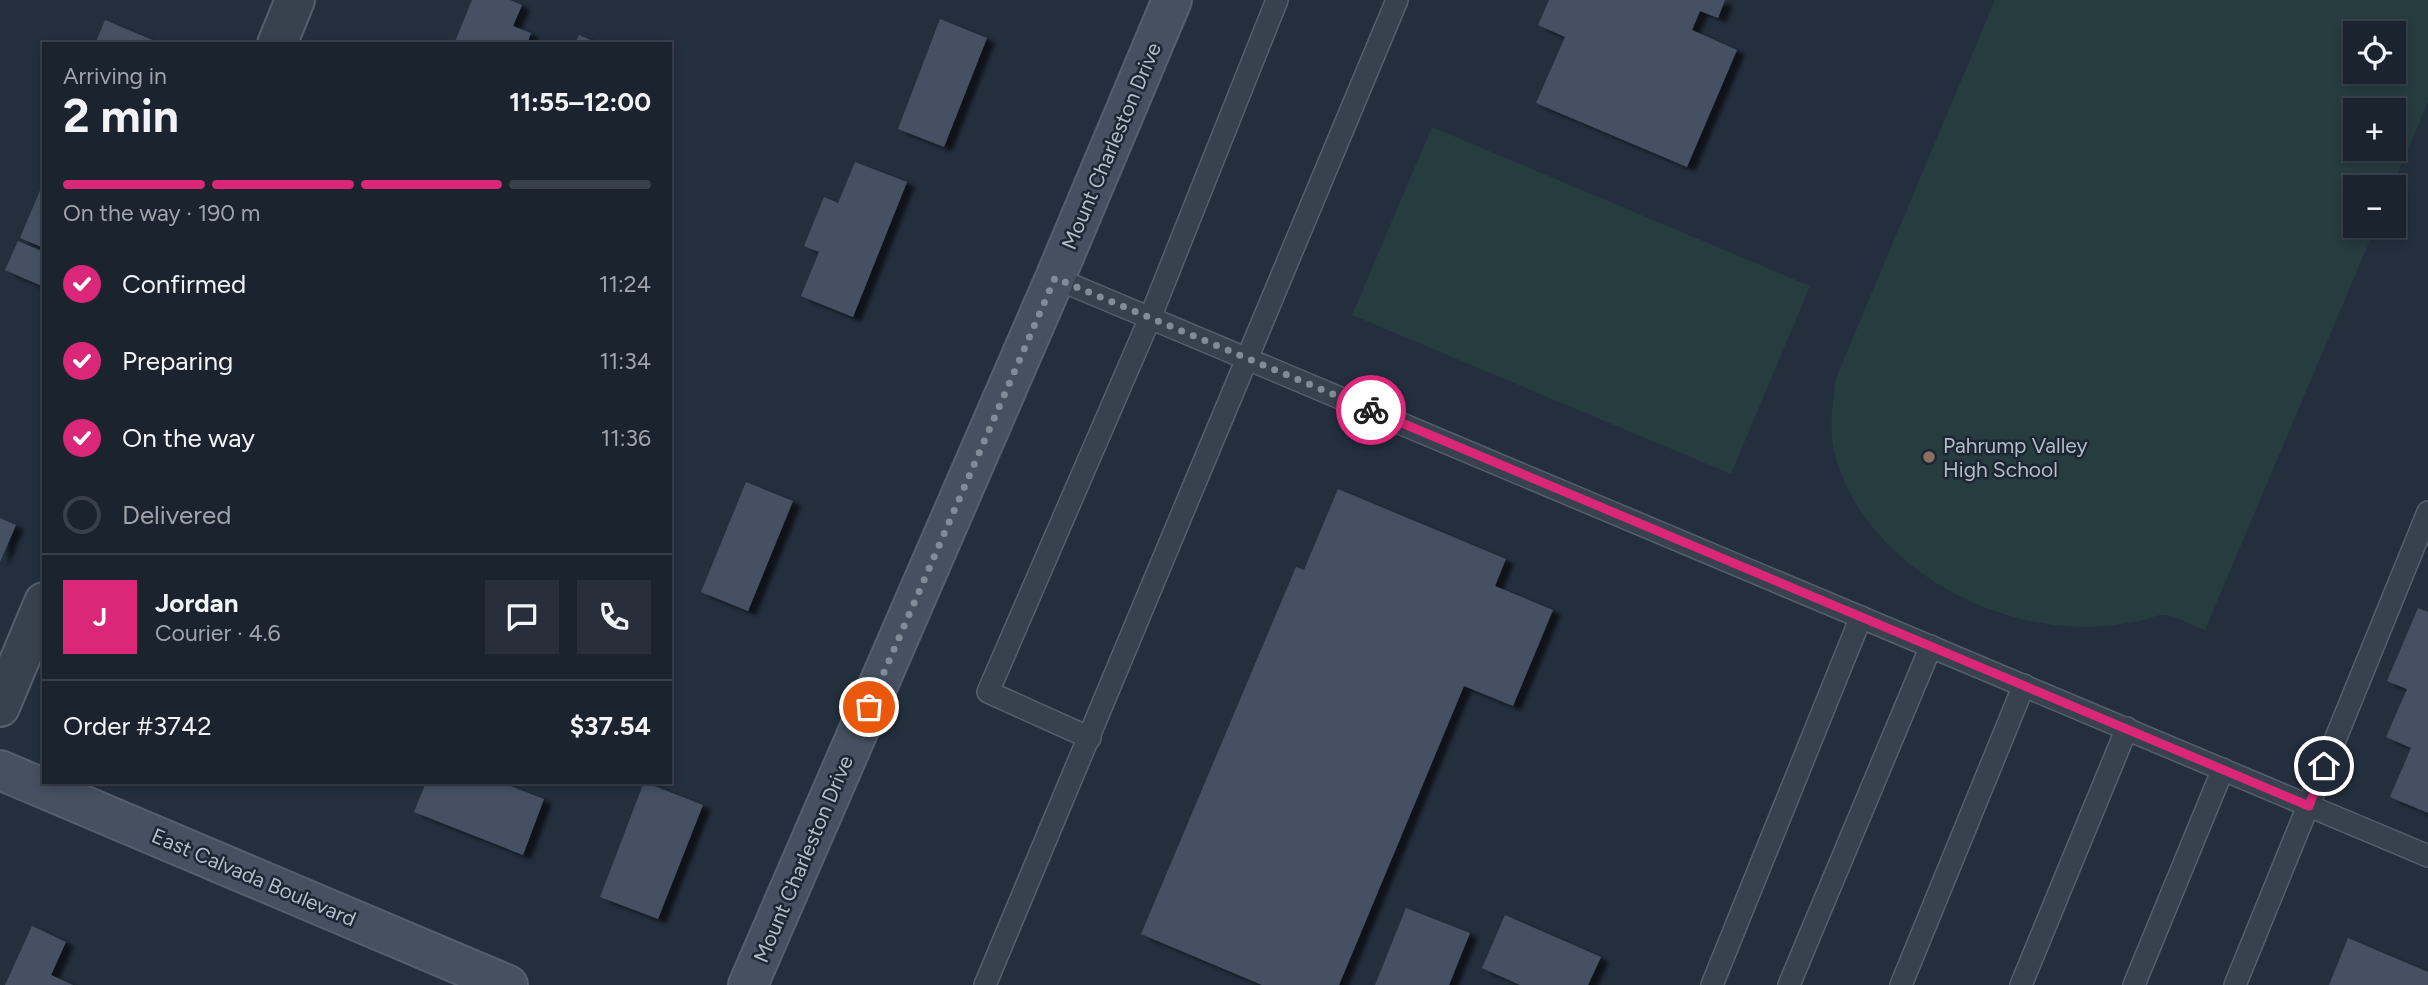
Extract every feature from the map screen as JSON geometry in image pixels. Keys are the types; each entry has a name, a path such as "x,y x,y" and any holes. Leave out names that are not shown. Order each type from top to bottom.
{"street":[{"path":"278,42 295,0"},
{"name":"Mount Charleston Drive","path":"748,985 1055,278 1172,0"},
{"path":"0,707 42,607"},
{"name":"East Calvada Boulevard","path":"0,770 508,985"}],"lane":[{"path":"1090,738 988,692 1150,318 1277,0"},
{"path":"985,985 1397,0"},
{"path":"1055,278 2428,856"},
{"path":"2235,985 2428,512"},
{"path":"1712,985 1861,617"},
{"path":"1789,985 1931,646"},
{"path":"1901,985 2024,685"},
{"path":"2021,985 2127,728"},
{"path":"2134,985 2223,769"}],"green space":[{"path":"1995,0 2428,0 2428,102 2406,154 2406,98 2343,98 2343,161 2403,161 2397,175 2343,175 2343,238 2371,238 2205,630 2165,615 2124,624 2055,625 2021,619 1954,593 1923,574 1895,551 1870,524 1851,495 1837,462 1832,441 1836,378"},
{"path":"1432,127 1810,286 1731,474 1352,315"}],"building":[{"path":"472,0 510,0 522,5 513,26 531,33 528,42 455,42"},
{"path":"1549,0 1725,0 1718,18 1700,11 1692,30 1737,50 1687,167 1536,103 1565,37 1538,25"},
{"path":"940,19 987,38 944,147 898,129"},
{"path":"105,20 157,42 96,42"},
{"path":"579,35 595,42 576,42"},
{"path":"855,162 907,182 853,317 801,296 819,252 804,246 824,197 838,203"},
{"path":"42,186 42,247 20,238"},
{"path":"18,241 42,251 42,286 5,270"},
{"path":"746,482 793,501 748,611 701,592"},
{"path":"1338,489 1506,559 1495,586 1553,610 1513,706 1464,686 1339,985 1262,985 1141,934 1296,567 1304,570"},
{"path":"0,518 16,525 0,562"},
{"path":"2418,608 2428,612 2428,813 2390,797 2411,748 2386,737 2407,689 2387,681"},
{"path":"425,784 505,784 544,799 523,855 414,812"},
{"path":"643,784 703,805 658,919 600,897"},
{"path":"1406,908 1470,933 1449,985 1375,985"},
{"path":"1505,915 1601,957 1588,985 1520,985 1482,968"},
{"path":"32,926 66,942 51,975 73,985 5,985"},
{"path":"2348,938 2428,972 2428,985 2329,985"}],"way so far":[{"path":"869,707 1055,278 1371,410"}],"place":[{"name":"Pahrump Valley High School","path":"1929,457"}],"route":[{"path":"1371,410 2309,806 2324,766"}]}
